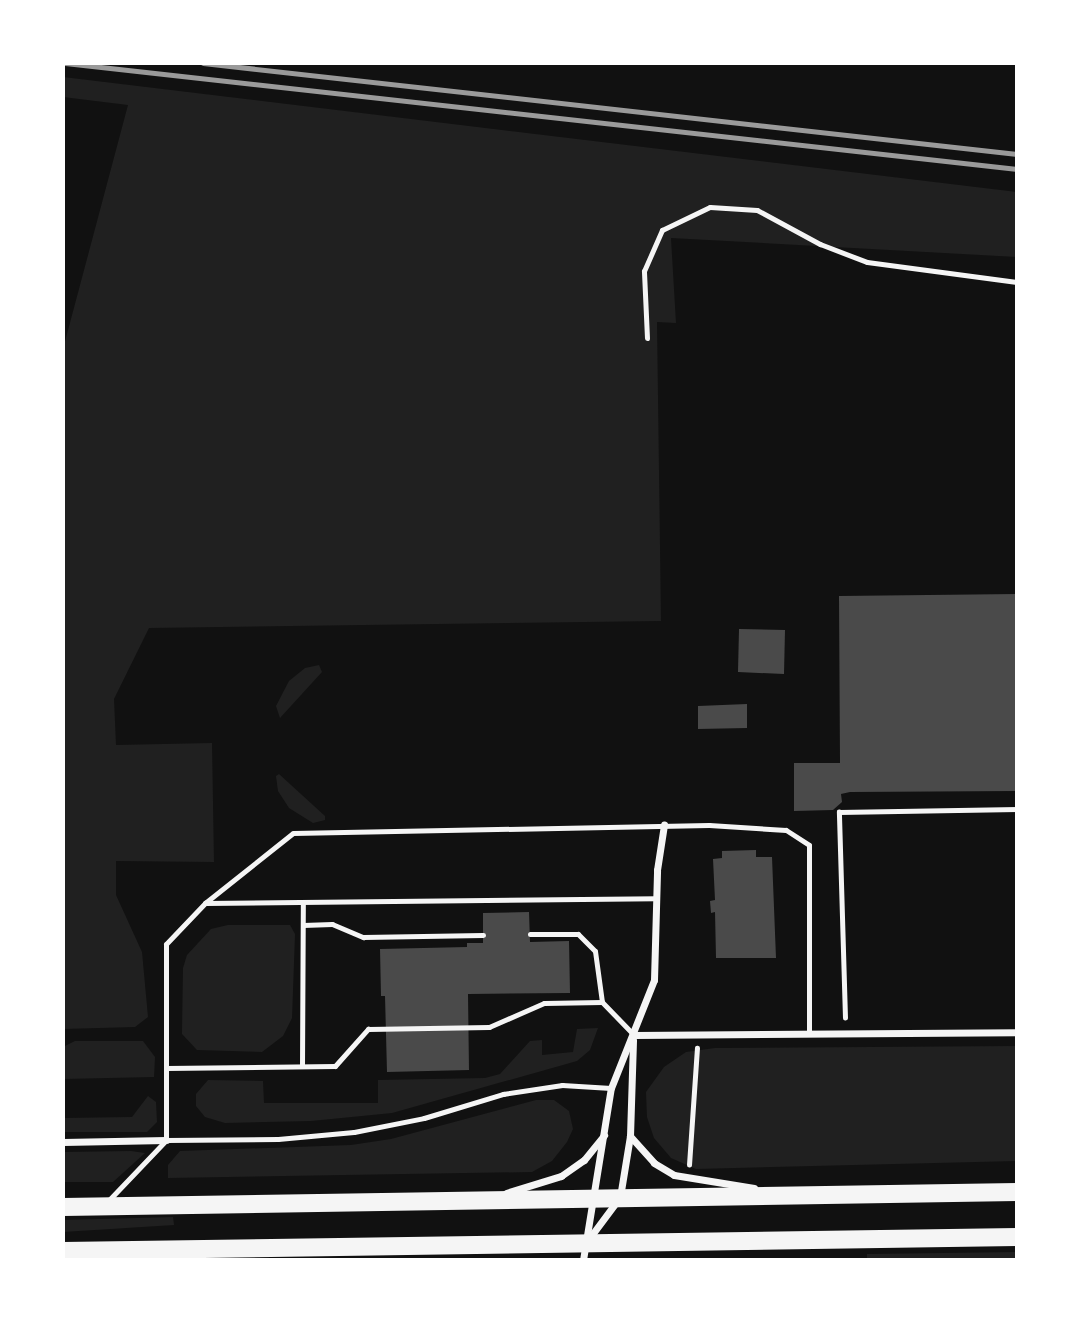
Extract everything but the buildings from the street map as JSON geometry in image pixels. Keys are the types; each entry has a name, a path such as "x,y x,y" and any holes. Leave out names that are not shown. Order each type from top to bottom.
{"main road":[{"path":"63,1207 1017,1192"},
{"path":"63,1251 584,1252 1017,1237"}],"street":[{"path":"584,1252 611,1088 654,980 656,898 664,825"},
{"path":"634,1035 1017,1032"},
{"path":"584,1252 620,1197 630,1136 634,1035"},
{"path":"481,1200 561,1176 584,1160 604,1135"},
{"path":"630,1136 654,1163 674,1175 793,1194"},
{"path":"63,1142 166,1140"}],"lane":[{"path":"647,338 644,271 662,230 710,207 757,210 820,244 867,262 1017,282"},
{"path":"102,1207 166,1140 166,944 205,903 293,832 664,825 786,830 809,845 809,1033"},
{"path":"205,903 656,898"},
{"path":"302,1066 303,902"},
{"path":"303,925 332,924 363,937 483,935"},
{"path":"530,934 578,933 595,951 602,1002 634,1035"},
{"path":"166,1068 335,1066 368,1029 489,1027 544,1003 602,1002"},
{"path":"166,1140 278,1139 354,1132 424,1118 503,1094 562,1085 611,1088"}],"path":[{"path":"845,1033 839,812 1017,809"},
{"path":"689,1179 698,1034"}],"shaded area":[{"path":"63,77 1017,192 1017,257 671,238 676,323 657,322 661,621 149,628 114,699 116,745 212,743 214,862 116,861 116,895 142,952 148,1017 135,1027 63,1029 63,349 128,105 63,97"},
{"path":"319,665 322,672 280,718 276,706 289,681 305,668"},
{"path":"279,774 325,816 325,820 313,823 289,808 278,791 276,776"},
{"path":"228,925 290,925 295,934 292,1018 283,1036 262,1052 197,1050 182,1034 183,968 187,955 211,929"},
{"path":"598,1028 590,1050 577,1061 392,1113 311,1121 225,1123 205,1117 196,1106 196,1094 208,1080 263,1081 264,1103 378,1103 378,1080 485,1078 500,1074 530,1041 542,1040 542,1055 573,1052 577,1029"},
{"path":"75,1041 143,1041 155,1057 154,1077 63,1079 63,1047"},
{"path":"1017,1046 1017,1161 696,1169 671,1158 654,1138 647,1117 646,1092 664,1067 686,1052 715,1048"},
{"path":"148,1096 156,1102 157,1122 147,1132 63,1132 63,1118 132,1117"},
{"path":"536,1100 554,1100 569,1111 573,1129 567,1142 552,1161 532,1172 168,1178 168,1165 180,1151 351,1145 391,1139"},
{"path":"63,1152 145,1153 113,1182 63,1182"},
{"path":"173,1217 174,1225 63,1232 63,1220"},
{"path":"1017,1252 1017,1260 867,1260 867,1254"}],"railway":[{"path":"65,63 1017,169"},
{"path":"203,63 1017,154"}]}
